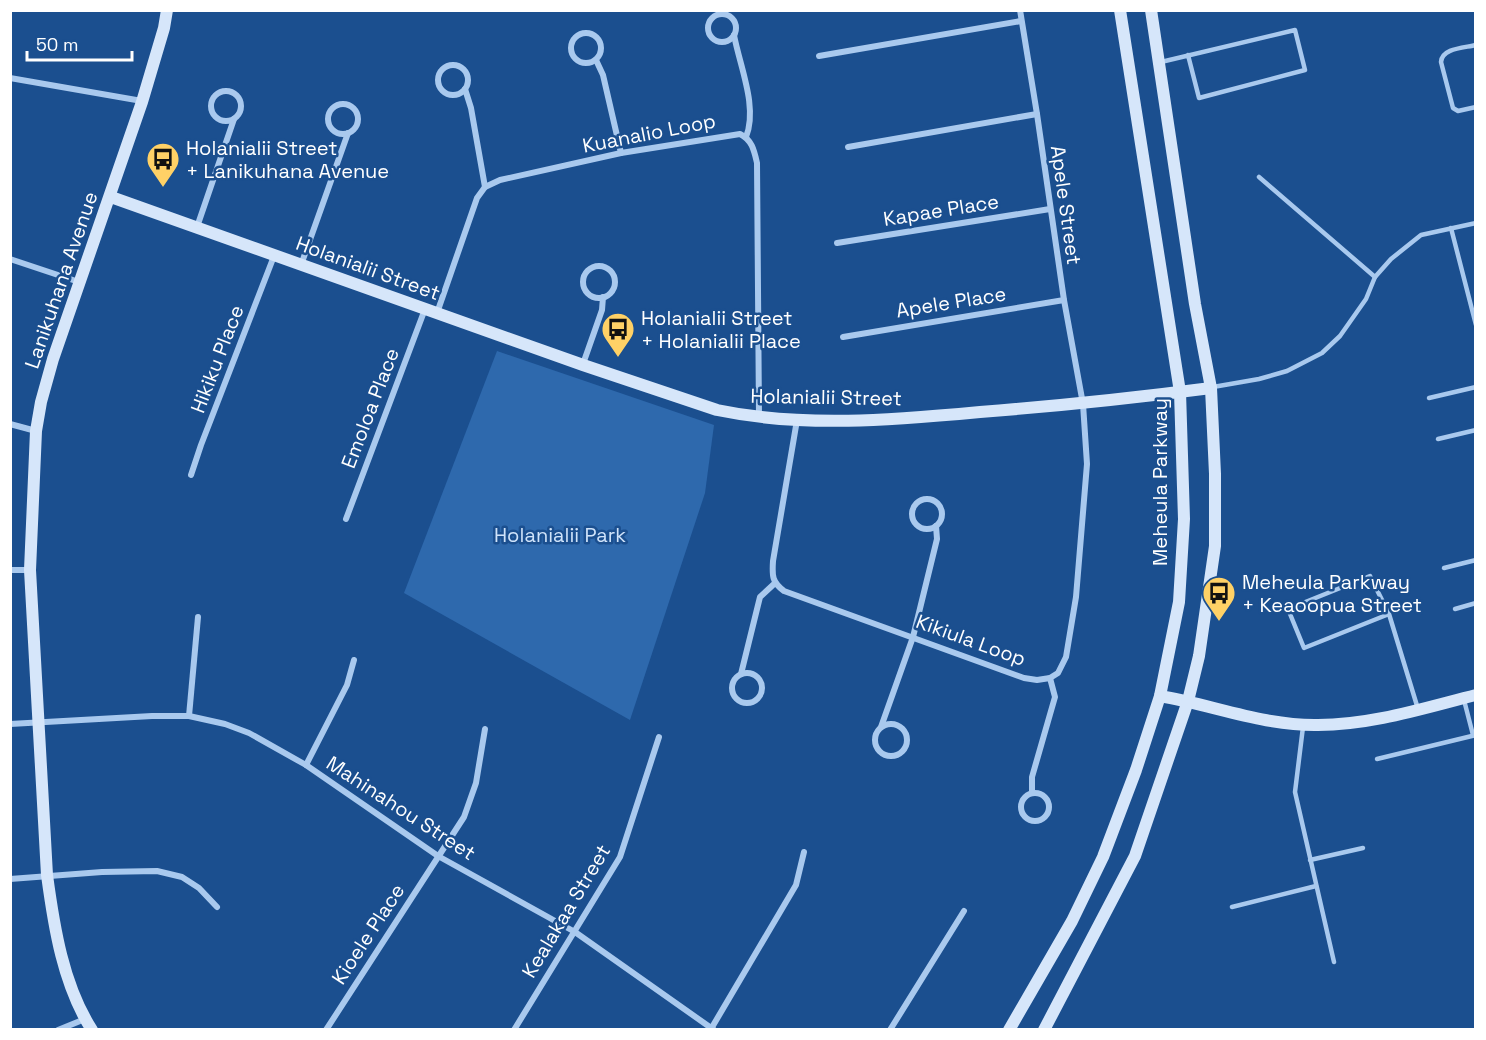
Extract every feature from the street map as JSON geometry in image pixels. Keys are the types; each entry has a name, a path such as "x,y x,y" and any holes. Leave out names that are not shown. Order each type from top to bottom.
{"street":[{"name":"Lanikuhana Avenue","path":"89,1024 66,971 52,917 47,875 30,570 36,431 53,359 111,197 142,102 164,28 167,10"},
{"name":"Apele Street","path":"1020,10 1064,300 1083,404"},
{"name":"Meheula Parkway","path":"1009,1029 1072,921 1103,857 1136,770 1160,696 1180,590 1184,519 1180,392 1120,10"},
{"path":"1044,1029 1135,856 1188,701 1204,626 1215,546 1215,474 1211,388 1195,304 1151,10"},
{"path":"734,35 728,41 723,42 713,39 708,30 710,20 718,14 728,15 735,22 734,35 751,110 751,125 746,137"},
{"path":"819,56 1021,21"},
{"path":"588,33 597,38 601,50 596,60 584,63 574,57 572,45 578,36 588,33"},
{"path":"596,60 603,75 621,153"},
{"path":"431,311 477,198 485,187 471,108 465,89 467,76 460,67 447,66 438,75 438,85 446,93 454,95 465,89"},
{"path":"10,78 142,102"},
{"path":"197,227 234,119 241,109 238,97 229,91 219,93 211,102 214,116 225,122 234,119"},
{"path":"301,265 348,133 355,128 357,123 356,111 345,105 337,105 329,113 330,127 334,132 340,134 348,133"},
{"path":"848,147 1037,114"},
{"name":"Kuanalio Loop","path":"485,187 500,180 621,153 730,134 740,134 746,137 753,146 757,163 759,417"},
{"name":"Holanialii Street","path":"111,197 583,365 717,410 797,420 901,419 1083,404 1211,388"},
{"name":"Kapae Place","path":"837,243 1050,209"},
{"name":"Hikiku Place","path":"191,475 274,255"},
{"path":"10,259 79,282"},
{"path":"594,267 606,267 614,274 613,291 603,297 592,296 584,287 586,272 594,267"},
{"path":"583,365 602,310 603,297"},
{"name":"Apele Place","path":"843,337 1064,300"},
{"name":"Emoloa Place","path":"346,519 431,311"},
{"path":"1032,793 1032,777 1055,698 1050,678 1058,673 1066,657 1076,597 1088,464 1083,404"},
{"path":"741,674 751,673 762,684 762,693 753,702 742,702 733,694 732,685 741,674 760,597 774,584 773,561 797,420"},
{"path":"10,424 36,431"},
{"path":"881,727 890,724 897,725 904,732 906,743 899,753 887,755 878,749 875,735 881,727 913,637 937,539 936,526 940,522 942,513 938,503 934,500 926,498 917,502 912,509 914,521 921,528 936,526"},
{"path":"10,570 30,570"},
{"name":"Kikiula Loop","path":"774,584 784,591 1024,678 1050,678"},
{"path":"189,716 198,617"},
{"path":"306,765 347,684 354,660"},
{"path":"1160,696 1271,721 1317,726 1364,723 1470,696"},
{"name":"Mahinahou Street","path":"10,724 189,716 225,724 249,733 306,765 438,856 576,932 712,1029"},
{"name":"Kioele Place","path":"326,1029 464,817 476,783 486,729"},
{"name":"Kealakaa Street","path":"514,1029 576,932 620,857 659,737"},
{"path":"1032,793 1040,794 1048,803 1048,812 1037,820 1030,820 1021,811 1021,801 1025,795 1032,793"},
{"path":"712,1029 796,885 804,852"},
{"path":"10,879 47,875 156,871 182,877 199,888 217,907"},
{"path":"890,1029 964,911"},
{"path":"58,1029 89,1024"}],"lane":[{"path":"1159,62 1188,55 1295,30 1305,70 1199,98 1188,55"},
{"path":"1476,45 1444,53 1441,62 1453,108 1458,111 1476,107"},
{"path":"1259,177 1376,277"},
{"name":"Holanialii Street","path":"1211,388 1259,380 1287,371 1322,353 1340,336 1366,299 1376,277 1391,259 1421,235 1476,223"},
{"path":"1451,228 1476,325"},
{"path":"1429,398 1476,387"},
{"path":"1438,439 1476,430"},
{"path":"1444,568 1476,560"},
{"path":"1389,614 1304,648 1288,609 1370,576 1389,614 1418,709"},
{"path":"1455,609 1476,603"},
{"path":"1377,759 1474,735 1470,696"},
{"path":"1304,724 1294,792 1334,962"},
{"path":"1310,860 1363,848"},
{"path":"1232,907 1316,886"}],"green space":[{"name":"Holanialii Park","path":"497,351 714,425 705,493 630,720 404,593"}],"place":[{"name":"Holanialii Street + Lanikuhana Avenue","path":"163,188"},
{"name":"Holanialii Street + Holanialii Place","path":"618,358"},
{"name":"Meheula Parkway + Keaoopua Street","path":"1219,622"}]}
